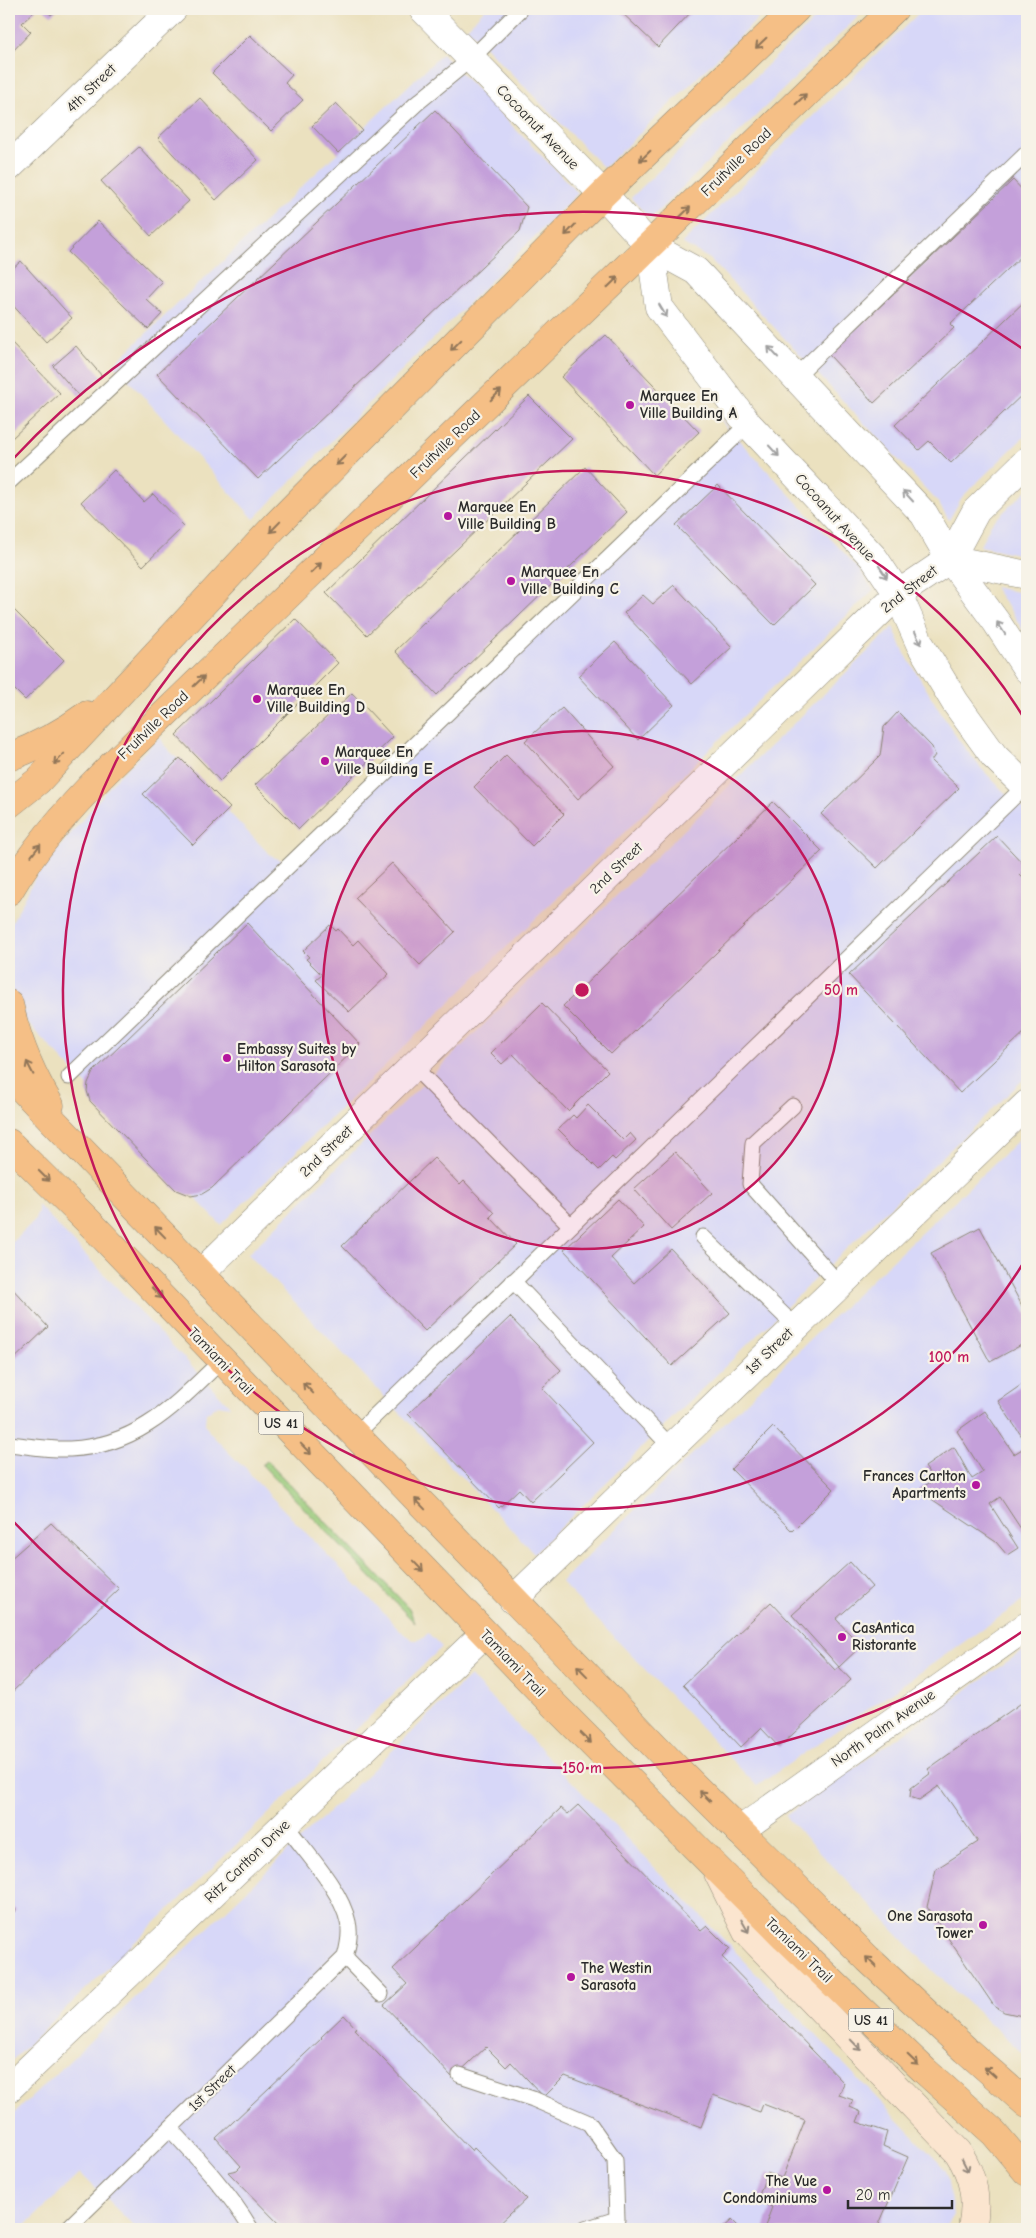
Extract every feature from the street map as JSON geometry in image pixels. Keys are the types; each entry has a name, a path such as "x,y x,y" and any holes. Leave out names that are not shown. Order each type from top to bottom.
{"main road":[{"path":"9,804 38,781 276,525 603,194 796,9"},
{"name":"Fruitville Road","path":"10,890 54,828 106,770 894,9"},
{"path":"9,758 75,724 128,684"},
{"path":"9,1004 14,1026 28,1063 72,1140"},
{"name":"US 41","path":"9,1075 354,1436 739,1831 875,1965 1027,2104"},
{"name":"Tamiami Trail","path":"9,1143 92,1225 484,1634 855,2005 994,2133 1027,2172"},
{"path":"715,1867 747,1932 958,2152 967,2166 975,2188 975,2215 972,2229"}],"street":[{"name":"4th Street","path":"9,167 173,9"},
{"name":"Cocoanut Avenue","path":"423,9 603,194 650,246 696,270 924,514 950,559 997,623 1027,669"},
{"name":"Cocoanut Avenue","path":"650,246 659,307 748,424 874,558 898,594 920,644 955,702 994,756 1026,787"},
{"name":"2nd Street","path":"200,1274 898,594 950,559 976,511 1027,462"},
{"path":"950,559 1027,575"},
{"name":"1st Street","path":"513,1600 1027,1104"},
{"name":"North Palm Avenue","path":"739,1831 1027,1626"},
{"name":"Ritz Carlton Drive","path":"9,2088 484,1634"}],"lane":[{"path":"9,482 416,104 472,58 521,9"},
{"path":"796,376 1027,153"},
{"path":"69,1076 748,424"},
{"path":"354,1436 570,1225 1026,787"},
{"path":"413,1066 570,1225"},
{"path":"793,1106 753,1142 750,1184 839,1284"},
{"path":"704,1237 795,1326"},
{"path":"513,1281 671,1448"},
{"path":"9,1444 69,1449 108,1444 127,1437 163,1415 221,1361"},
{"path":"285,1824 337,1894 349,1924 347,1950 381,1994"},
{"name":"1st Street","path":"67,2229 170,2129 347,1950"},
{"path":"460,2076 533,2099 589,2123 615,2160 617,2219 585,2229"},
{"path":"170,2129 236,2204 251,2229"}],"shaded area":[{"path":"485,9 768,9 604,168 467,28"},
{"path":"825,9 866,9 650,219 631,198"},
{"path":"923,9 1027,9 1027,434 962,497 949,520 937,501 710,259 682,243"},
{"path":"442,54 578,193 254,519 114,364"},
{"path":"714,409 735,436 859,569 873,590 221,1225 9,1004 9,928 36,876 115,780 160,737 165,746 271,856 286,862 727,440 727,429"},
{"path":"1027,490 1027,556 980,546 991,524"},
{"path":"994,587 1027,594 1027,637 1013,614"},
{"path":"893,627 904,652 960,742 981,768 1010,798 1027,811 1027,1076 825,1269 534,1553 248,1254"},
{"path":"1027,1132 1027,1598 757,1786 561,1582"},
{"path":"38,1205 228,1404 230,1407 218,1405 206,1413 205,1423 209,1432 246,1468 251,1476 404,1634 413,1640 418,1640 428,1633 442,1647 9,2063 9,1245 34,1221"},
{"path":"1027,1648 1027,2057 933,1971 785,1816"},
{"path":"470,1676 946,2170 953,2215 944,2229 137,2229 80,2173 22,2229 9,2229 9,2119"}],"green space":[{"path":"267,1461 409,1608 415,1623 262,1465"}],"building":[{"path":"9,9 37,9 22,23 31,32 9,55"},
{"path":"44,9 58,9 51,15"},
{"path":"618,9 694,9 658,47"},
{"path":"250,35 292,75 285,83 303,100 271,131 212,73"},
{"path":"200,98 258,160 216,200 158,138"},
{"path":"336,103 362,130 338,153 312,126"},
{"path":"435,110 527,207 520,231 258,479 157,374"},
{"path":"139,147 189,201 151,236 101,181"},
{"path":"1013,180 1027,195 1027,251 950,324 954,328 874,403 829,355"},
{"path":"98,221 162,282 146,299 162,314 148,329 68,252"},
{"path":"21,261 72,318 46,342 9,301 9,272"},
{"path":"1027,299 1027,390 951,463 929,441 919,450 895,425"},
{"name":"Marquee En Ville Building A","path":"606,335 699,432 654,475 561,377"},
{"path":"9,340 60,393 12,438 9,434"},
{"path":"76,346 102,376 79,396 53,366"},
{"name":"Marquee En Ville Building B","path":"529,396 572,439 367,635 326,593"},
{"name":"Marquee En Ville Building C","path":"585,467 627,512 437,695 395,651"},
{"path":"114,470 144,502 153,494 184,526 143,566 81,502"},
{"path":"718,485 815,585 774,625 676,525"},
{"path":"674,585 732,647 692,684 624,613 643,595 653,604"},
{"path":"9,605 64,660 25,700 9,684"},
{"name":"Marquee En Ville Building D","path":"295,619 338,663 220,781 176,735"},
{"path":"615,642 674,705 638,740 578,676"},
{"name":"Marquee En Ville Building E","path":"352,693 393,737 299,829 255,785"},
{"path":"562,708 614,766 578,799 525,741"},
{"path":"898,712 932,747 935,755 931,761 959,788 877,868 821,814 880,756 884,727"},
{"path":"506,755 564,814 532,846 474,787"},
{"path":"180,758 230,808 193,845 143,794"},
{"path":"773,802 822,851 611,1054 563,1006"},
{"path":"997,836 1027,868 1020,875 1027,882 1027,1030 960,1093 849,975"},
{"path":"392,863 455,932 420,965 355,898"},
{"name":"Embassy Suites by Hilton Sarasota","path":"247,923 360,1044 212,1188 202,1194 191,1196 176,1190 90,1101 87,1091 88,1083 93,1072"},
{"path":"330,925 336,931 338,929 353,945 358,940 389,974 349,1012 316,980 322,975 306,959 309,957 303,951"},
{"path":"542,1003 608,1071 568,1111 513,1054 502,1064 491,1053"},
{"path":"588,1105 623,1140 630,1133 636,1140 615,1160 612,1157 599,1170 558,1129 573,1115 576,1118"},
{"path":"675,1152 712,1193 671,1230 634,1189"},
{"path":"434,1158 460,1185 464,1181 494,1213 490,1217 516,1244 425,1331 342,1246"},
{"path":"618,1199 644,1227 611,1258 634,1283 671,1249 730,1313 672,1366 564,1250"},
{"path":"980,1227 1027,1315 1027,1342 990,1362 931,1253"},
{"path":"9,1285 48,1327 10,1363 9,1362"},
{"path":"510,1317 561,1370 542,1388 593,1442 531,1502 519,1489 499,1508 408,1414"},
{"path":"1027,1381 1027,1444 998,1401"},
{"name":"Frances Carlton Apartments","path":"985,1411 1014,1454 1027,1446 1027,1538 1000,1497 990,1504 1018,1548 1007,1555 996,1542 918,1490 934,1480 925,1467 954,1447 972,1479 983,1472 957,1431"},
{"path":"773,1427 834,1489 792,1531 731,1469"},
{"path":"51,1523 119,1589 9,1695 9,1560"},
{"path":"850,1562 872,1587 836,1619 861,1646 839,1667 792,1615"},
{"path":"771,1602 835,1670 839,1667 851,1680 779,1747 761,1728 741,1747 683,1685"},
{"path":"1027,1699 1027,2017 1004,2012 994,2006 927,1907 936,1869 978,1842 939,1786 919,1800 910,1797 911,1788 931,1773 928,1769"},
{"name":"The Westin Sarasota","path":"578,1805 701,1931 707,1926 730,1949 722,1957 844,2083 839,2095 853,2100 850,2107 861,2112 857,2122 887,2132 883,2146 908,2157 877,2229 764,2229 772,2207 757,2201 767,2173 782,2178 805,2120 763,2104 760,2112 713,2095 701,2127 565,2076 544,2097 511,2062 506,2067 486,2047 453,2078 384,2005 407,1984 393,1969 561,1808 568,1814"},
{"path":"9,1902 16,1910 9,1917"},
{"path":"344,2015 356,2028 354,2029 472,2151 474,2148 526,2199 494,2229 284,2229 228,2172 237,2170 241,2166 216,2138"},
{"name":"The Vue Condominiums","path":"732,2220 741,2229 722,2229"}],"place":[{"name":"Marquee En Ville Building A","path":"630,405"},
{"name":"Marquee En Ville Building B","path":"448,516"},
{"name":"Marquee En Ville Building C","path":"511,581"},
{"name":"Marquee En Ville Building D","path":"257,699"},
{"name":"Marquee En Ville Building E","path":"325,761"},
{"name":"Embassy Suites by Hilton Sarasota","path":"227,1058"},
{"name":"Frances Carlton Apartments","path":"976,1485"},
{"name":"CasAntica Ristorante","path":"842,1637"},
{"name":"One Sarasota Tower","path":"983,1925"},
{"name":"The Westin Sarasota","path":"571,1977"},
{"name":"The Vue Condominiums","path":"827,2190"}]}
